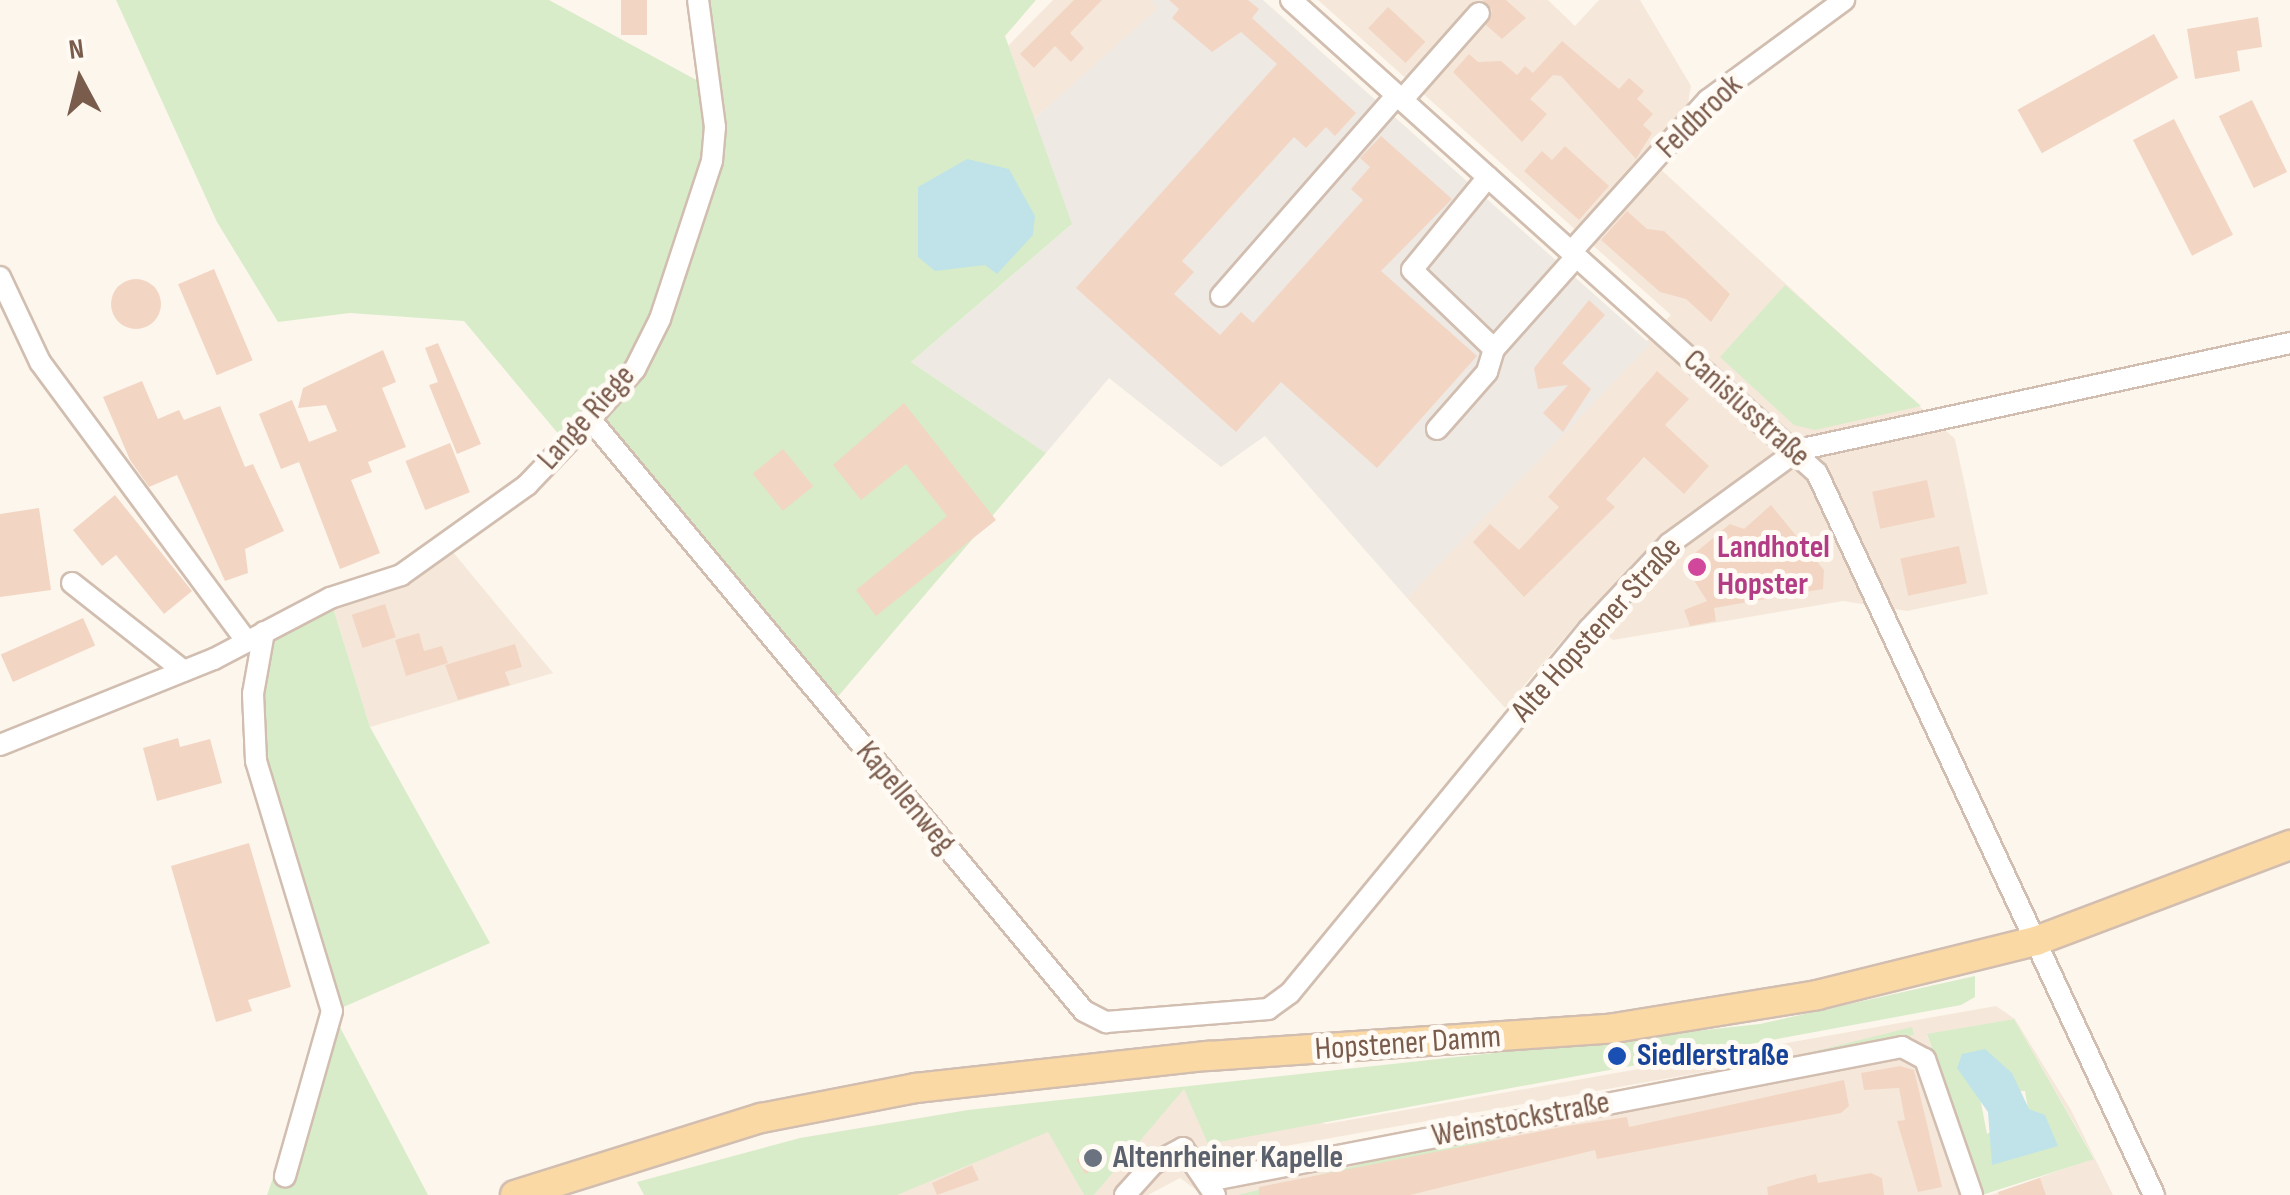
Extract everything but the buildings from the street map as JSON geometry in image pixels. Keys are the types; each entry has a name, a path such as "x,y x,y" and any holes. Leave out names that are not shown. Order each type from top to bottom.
{"main road":[{"name":"Hopstener Damm","path":"516,1195 761,1118 916,1088 1208,1056 1614,1028 1818,995 2036,941 2290,845"}],"street":[{"name":"Lange Riege","path":"0,745 184,671 330,598 400,575 448,546 526,485 590,419 635,369 660,320 712,162 712,88 698,0"},
{"name":"Canisiusstraße","path":"1291,0 1798,450 1852,540 2036,941"},
{"name":"Feldbrook","path":"1438,429 1487,372 1494,349 1708,100 1844,0"},
{"path":"1222,296 1479,12"},
{"path":"1488,177 1412,270 1494,349"},
{"path":"0,278 40,362 256,637 256,761 332,1011 285,1176"},
{"name":"Alte Hopstener Straße","path":"1290,993 1589,629 1669,544 1798,450 2290,343"},
{"name":"Kapellenweg","path":"590,419 1084,1011 1106,1022 1241,1013 1268,1009 1290,993"},
{"path":"72,583 184,671"},
{"path":"2036,941 2154,1195"},
{"name":"Weinstockstraße","path":"1212,1188 1902,1047 1925,1059 1972,1195"},
{"path":"1125,1195 1153,1164 1183,1148 1212,1188"}],"shaded area":[{"path":"1053,0 1152,0 1158,9 1034,119 1008,46"},
{"path":"1152,0 1263,0 1650,344 1407,598 1265,436 1221,467 1109,378 1046,453 911,362 1071,225 1034,119 1157,9"},
{"path":"1318,0 1548,0 1575,26 1599,0 1640,0 1691,86 1687,109 1645,155 1955,439 1988,594 1907,611 1843,601 1613,640 1583,616 1505,708 1407,598 1671,315"},
{"path":"448,546 553,673 370,727 330,598"},
{"path":"1996,1006 2015,1019 2071,1110 2113,1195 1991,1195 2094,1158 2014,1019 1927,1035 1982,1195 1203,1195 1180,1178 1148,1195 1094,1195 1184,1088 1326,1124","holes":["1913,1035 1220,1166 1218,1158"]},
{"path":"1048,1131 1084,1195 890,1195"}],"green space":[{"path":"116,0 549,0 711,88 698,0 1036,0 1005,36 1072,224 911,362 1046,453 829,707 590,419 566,443 464,321 350,313 278,322 217,222"},
{"path":"1785,285 1921,406 1815,430 1794,425 1720,357"},
{"path":"330,598 370,727 490,943 332,1012 428,1195 267,1195 332,1011 256,761 264,632"},
{"path":"1975,976 1975,997 1961,1005 1208,1144 1184,1089 1094,1195 1084,1195 1048,1132 897,1195 644,1195 637,1182 800,1138 968,1110 1760,1024"},
{"path":"2014,1019 2094,1159 1982,1195 1927,1034","holes":["2025,1091 2028,1109 1987,1134 1979,1092"]},
{"path":"1912,1027 1914,1035 1271,1195 1238,1195"}],"water":[{"path":"967,159 1009,169 1035,216 1033,235 997,274 985,265 935,271 918,257 918,187"},
{"path":"1985,1049 2012,1073 2029,1109 2045,1115 2058,1146 1992,1165 1988,1112 1957,1068 1962,1054"}],"place":[{"name":"Landhotel Hopster","path":"1697,567"},
{"name":"Siedlerstraße","path":"1617,1056"},
{"name":"Altenrheiner Kapelle","path":"1093,1158"}]}
